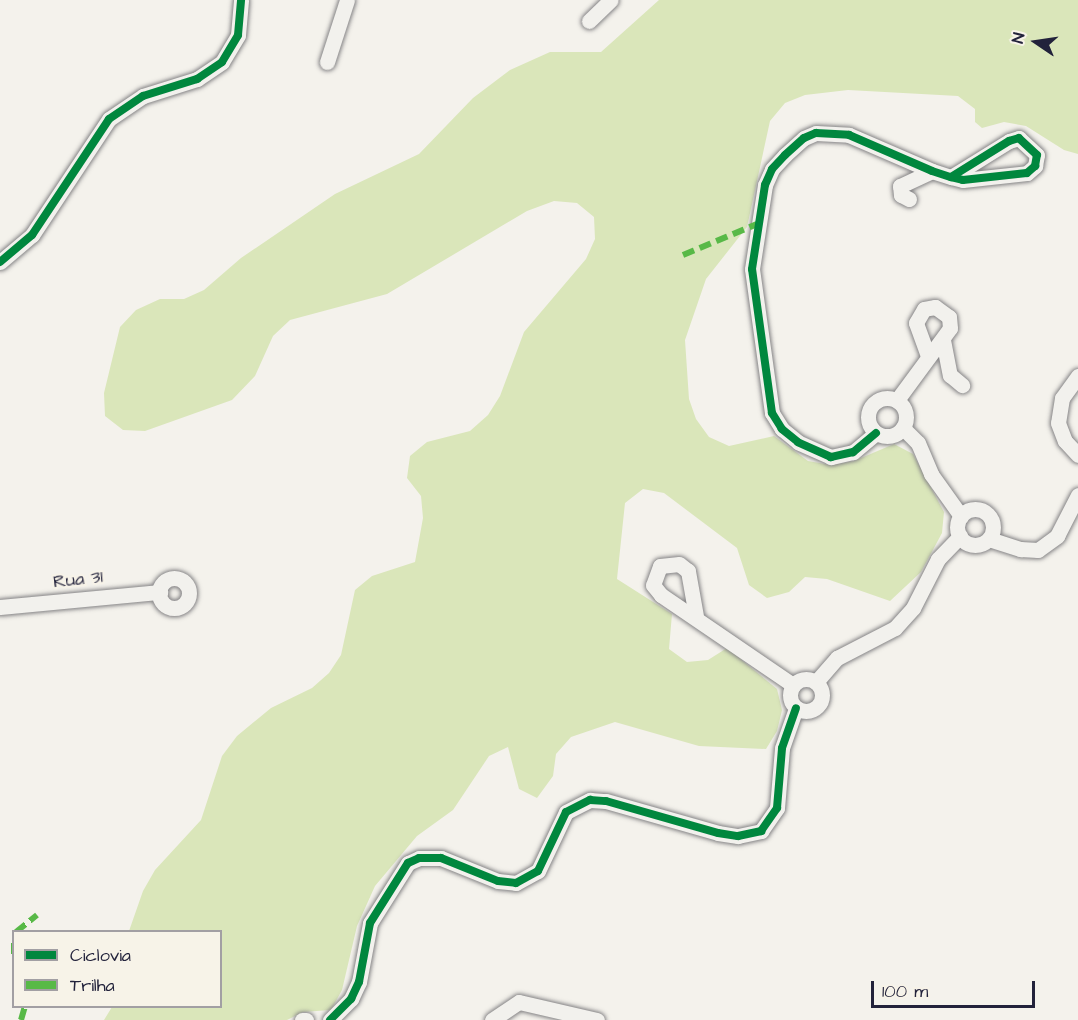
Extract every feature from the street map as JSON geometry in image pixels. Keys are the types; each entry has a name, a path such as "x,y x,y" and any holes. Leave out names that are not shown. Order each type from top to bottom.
{"street":[{"path":"0,262 32,235 109,119 143,96 197,79 222,62 238,35 241,0"},
{"path":"327,62 347,0"},
{"path":"589,21 611,0"},
{"path":"876,433 853,452 831,457 798,442 782,429 772,413 752,269 763,195 772,169 804,138 816,133 849,135 951,177 985,180 1027,173 1035,166 1037,155 1019,138 1009,141 951,177"},
{"path":"909,199 901,195 900,186 932,171"},
{"path":"897,400 950,328 949,317 935,307 924,309 916,323 928,356"},
{"path":"943,340 950,375 962,385"},
{"path":"1078,376 1062,398 1058,423 1065,441 1078,455"},
{"path":"885,398 897,400 905,410 903,428 887,436 876,433 868,422 873,403 885,398"},
{"path":"903,428 918,443 931,474 961,516"},
{"path":"989,538 993,522 987,513 976,508 961,516 957,526 960,536 974,545 989,538 1020,549 1038,550 1058,536 1078,495"},
{"path":"816,682 837,658 895,628 913,609 938,559 960,536"},
{"name":"Rua 31","path":"0,607 160,592"},
{"path":"696,616 793,685"},
{"path":"808,679 816,682 822,697 818,705 812,710 796,708 789,697 793,685 808,679"},
{"path":"330,1020 351,999 359,982 370,923 408,863 419,858 441,858 498,881 516,883 538,871 566,812 590,800 606,801 718,833 738,836 761,831 777,808 782,748 796,708"},
{"path":"492,1020 505,1008 519,1002 597,1020"}],"green space":[{"path":"659,0 1078,0 1078,154 1064,150 1026,126 1004,122 982,128 975,122 975,109 958,96 848,90 805,95 785,103 770,121 747,227 706,279 685,340 689,399 696,419 709,437 729,446 774,436 808,461 831,465 854,461 894,444 913,454 944,512 942,533 921,572 890,601 827,579 805,577 789,592 767,598 749,585 737,548 664,493 643,489 625,503 617,579 672,614 669,649 687,662 708,660 727,648 777,689 782,710 777,731 766,749 699,746 615,722 571,737 556,754 553,776 537,798 519,789 508,747 489,756 453,810 417,836 375,886 357,926 342,990 331,1010 303,1012 287,1020 104,1020 111,1008 222,1008 222,930 129,930 143,891 155,870 201,820 222,756 237,736 271,708 312,688 329,673 341,655 355,590 372,576 415,562 423,518 421,496 407,478 410,456 427,442 470,431 488,415 500,396 524,332 586,259 595,239 594,217 577,203 554,201 527,211 387,294 290,320 273,336 255,376 232,400 145,431 123,430 105,416 104,393 120,327 136,310 160,299 184,299 204,290 241,258 335,194 419,154 473,98 510,70 550,52 601,52"}],"marked path":[{"path":"683,255 757,224"},
{"path":"18,930 37,915"},
{"path":"21,1020 24,1008"}],"cycle path":[{"path":"0,262 32,235 109,119 143,96 197,79 222,62 238,35 241,0"},
{"path":"876,433 853,452 831,457 798,442 782,429 772,413 752,269 765,185 772,169 785,155 804,138 816,133 849,135 932,171 951,177 963,180 1027,173 1035,166 1037,155 1019,138 1009,141 951,177"},
{"path":"330,1020 351,999 359,982 370,923 408,863 419,858 441,858 498,881 516,883 538,871 566,812 590,800 606,801 718,833 738,836 761,831 777,808 782,748 796,708"}]}
